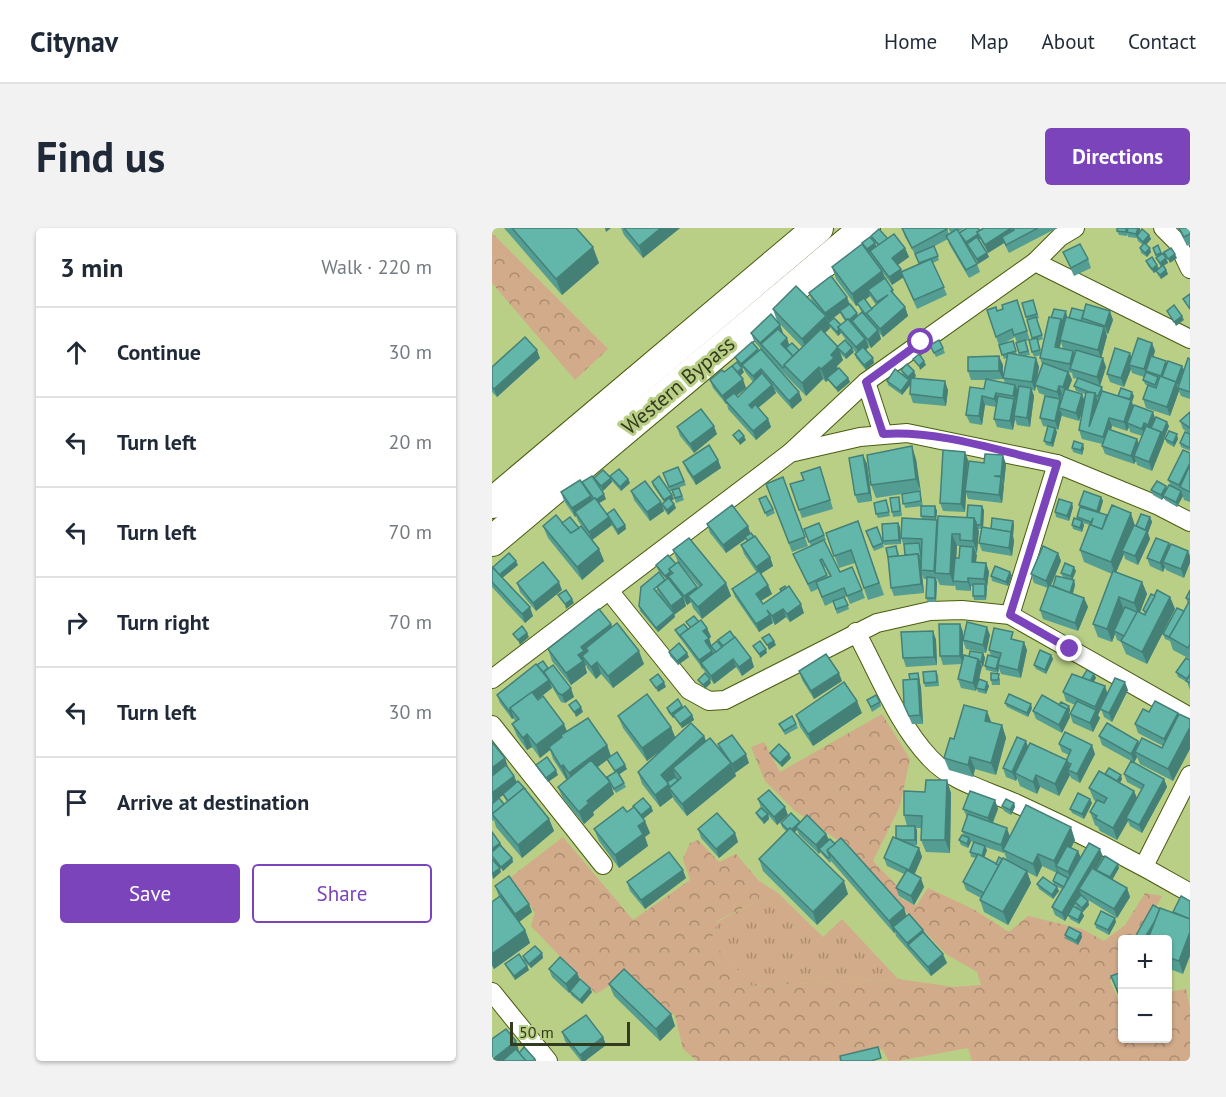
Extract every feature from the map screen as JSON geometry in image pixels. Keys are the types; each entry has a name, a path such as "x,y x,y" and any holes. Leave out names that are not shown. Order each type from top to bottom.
{"highway":[{"name":"Western Bypass","path":"492,503 818,228"},
{"name":"Western Bypass","path":"492,541 864,228"}],"street":[{"path":"492,679 610,592 790,453 866,382 1035,262 1060,237 1075,228"},
{"path":"1163,228 1177,242 1190,269"},
{"path":"1035,262 1190,339"},
{"path":"866,382 883,434"},
{"path":"790,453 883,434 907,433 934,436 1057,464 1159,506 1190,522"},
{"path":"1010,615 1057,464"},
{"path":"610,592 689,690 709,701 725,700 856,632 903,615 930,611 1010,615 1190,717"},
{"path":"856,632 911,734 931,759 950,775 1014,802 1144,866 1190,893"},
{"path":"492,724 603,865"},
{"path":"1144,866 1190,775"},
{"path":"492,992 548,1061"}],"green space":[{"path":"492,233 608,349 575,380 492,283"},
{"path":"882,714 910,759 900,806 873,861 901,890 898,897 916,906 928,888 973,909 1009,932 1028,916 1082,929 1104,941 1125,925 1145,893 1162,896 1141,935 1118,935 1118,971 1110,981 1118,1000 1118,1043 1172,1043 1172,991 1186,989 1190,1008 1190,1061 972,1061 968,1048 897,1061 889,1061 882,1049 838,1061 697,1061 683,1049 675,1016 625,976 596,994 531,926 535,912 511,877 563,837 633,920 690,880 683,859 690,843 698,840 719,862 736,854 759,881 759,900 717,921 711,941 752,986 898,979 954,987 981,985 977,972 946,954 839,841 794,810 765,781 751,747 764,742 780,772"},
{"path":"759,881 778,893 823,937 842,919 898,979 752,986 711,941 717,922 759,900"}],"building":[{"path":"512,228 576,228 593,247 556,279"},
{"path":"624,228 661,228 639,246"},
{"path":"902,228 947,228 947,229 912,248"},
{"path":"967,228 978,228 980,231 966,242 959,233"},
{"path":"984,228 1011,228 985,245 977,232"},
{"path":"1012,228 1038,228 1006,245 1002,237 1014,230"},
{"path":"1117,228 1126,228 1126,232 1117,231"},
{"path":"1128,228 1138,228 1136,234 1127,232"},
{"path":"1179,228 1190,228 1190,234 1184,237"},
{"path":"879,229 888,239 879,245 871,236"},
{"path":"957,229 977,264 966,270 946,236"},
{"path":"1142,229 1149,235 1143,242 1137,236"},
{"path":"894,234 905,248 892,258 901,269 889,277 870,251"},
{"path":"870,237 875,243 867,249 862,243"},
{"path":"977,237 987,253 977,259 967,244"},
{"path":"1144,243 1150,248 1145,253 1140,248"},
{"path":"862,244 882,271 852,294 832,267"},
{"path":"1080,244 1088,259 1071,268 1063,252"},
{"path":"1158,245 1161,253 1156,255 1153,248"},
{"path":"934,246 938,256 919,263 915,254"},
{"path":"1171,248 1175,254 1168,259 1164,252"},
{"path":"1163,253 1166,258 1160,263 1156,258"},
{"path":"1152,257 1157,265 1152,269 1146,261"},
{"path":"931,259 944,287 914,300 901,272"},
{"path":"1163,265 1166,270 1160,275 1156,271"},
{"path":"831,276 847,297 825,313 809,293"},
{"path":"885,278 893,290 891,291 905,307 880,329 866,313 888,295 877,302 868,290"},
{"path":"796,286 826,316 802,339 773,309"},
{"path":"1190,294 1190,309 1183,299"},
{"path":"864,298 872,309 865,314 857,303"},
{"path":"1017,300 1027,331 1014,335 1012,329 996,337 987,310 996,307 997,311 1003,309 1002,305"},
{"path":"1033,300 1037,314 1026,317 1022,303"},
{"path":"850,304 857,313 846,320 840,311"},
{"path":"1086,304 1110,311 1105,326 1082,318"},
{"path":"1174,305 1182,316 1174,322 1167,311"},
{"path":"1072,308 1084,311 1081,321 1069,318"},
{"path":"1054,309 1066,311 1062,323 1061,319 1051,318"},
{"path":"862,312 878,330 868,340 852,321"},
{"path":"771,314 780,325 760,343 751,333"},
{"path":"1036,317 1042,335 1032,338 1027,320"},
{"path":"1049,317 1061,319 1055,347 1073,351 1070,364 1040,358"},
{"path":"1066,317 1104,327 1098,350 1060,340"},
{"path":"834,318 841,325 837,332 828,323"},
{"path":"848,319 865,339 856,347 838,327"},
{"path":"778,329 787,338 781,344 793,356 783,368 761,344"},
{"path":"821,329 838,347 831,355 834,358 821,369 819,367 802,383 784,365"},
{"path":"525,337 537,350 494,389 492,387 492,367"},
{"path":"1037,338 1040,350 1032,352 1029,340"},
{"path":"1138,338 1152,343 1144,369 1129,365"},
{"path":"845,340 852,348 845,355 837,347"},
{"path":"939,340 943,348 934,353 930,345"},
{"path":"1025,340 1028,351 1019,353 1016,343"},
{"path":"1013,341 1016,351 1002,355 999,345"},
{"path":"752,342 758,349 741,364 735,357"},
{"path":"792,343 799,350 793,356 786,348"},
{"path":"863,347 873,358 864,365 855,354"},
{"path":"1115,348 1130,353 1121,378 1107,374"},
{"path":"761,349 799,392 789,401 761,369 753,376 742,365"},
{"path":"1076,350 1103,358 1097,377 1070,369"},
{"path":"1008,353 1036,358 1032,382 1003,378"},
{"path":"919,354 924,361 919,366 913,359"},
{"path":"999,356 999,371 968,371 968,357"},
{"path":"1151,356 1166,361 1161,376 1146,371"},
{"path":"1188,358 1190,359 1190,392 1178,388"},
{"path":"1168,361 1182,366 1176,382 1162,377"},
{"path":"737,362 742,368 737,372 732,366"},
{"path":"1043,363 1068,372 1063,387 1059,386 1057,392 1035,385"},
{"path":"907,364 914,371 908,377 901,370"},
{"path":"732,366 743,379 722,396 710,380 722,370 724,372"},
{"path":"839,368 848,378 836,388 827,378"},
{"path":"895,369 909,380 901,391 887,381"},
{"path":"1146,372 1158,377 1155,385 1143,380"},
{"path":"762,373 772,385 749,405 752,408 755,404 768,419 753,431 725,400 734,393 738,397"},
{"path":"1160,376 1176,382 1167,407 1143,399 1148,385 1156,388"},
{"path":"911,378 945,381 943,398 910,394"},
{"path":"1078,378 1102,387 1098,396 1074,386"},
{"path":"986,379 1015,385 1013,396 996,393 994,399 982,396 979,416 966,415 970,387 984,389"},
{"path":"1019,386 1031,388 1027,418 1014,416"},
{"path":"1121,388 1132,392 1130,399 1118,396"},
{"path":"1065,389 1082,394 1076,413 1059,408"},
{"path":"1102,391 1131,400 1124,422 1109,418 1103,437 1079,430 1086,392 1095,393 1089,427"},
{"path":"998,396 1014,399 1010,421 994,419"},
{"path":"1045,396 1060,399 1055,421 1040,418"},
{"path":"1134,405 1153,412 1148,425 1144,423 1142,429 1127,423"},
{"path":"701,409 714,426 690,444 677,427"},
{"path":"1190,412 1190,428 1180,421"},
{"path":"1156,417 1167,422 1162,434 1151,428"},
{"path":"1048,426 1055,428 1051,443 1044,441"},
{"path":"1146,426 1161,432 1149,462 1134,456"},
{"path":"1108,429 1137,439 1131,456 1102,446"},
{"path":"739,430 744,436 738,441 733,435"},
{"path":"1169,431 1177,434 1173,443 1165,439"},
{"path":"1185,432 1190,434 1190,448 1180,443"},
{"path":"1074,441 1083,444 1081,450 1072,448"},
{"path":"709,445 718,460 693,477 683,462"},
{"path":"912,446 916,479 871,485 867,455"},
{"path":"943,450 965,452 961,504 940,503"},
{"path":"1183,450 1190,453 1190,463 1179,485 1168,480"},
{"path":"985,454 1003,455 1001,476 994,476 1001,477 999,495 965,491 969,461 984,463"},
{"path":"863,455 869,493 855,495 849,458"},
{"path":"1190,465 1190,492 1180,487"},
{"path":"678,467 684,481 669,487 663,473"},
{"path":"820,467 830,500 799,510 790,484 804,480 801,473"},
{"path":"619,469 628,479 620,487 610,476"},
{"path":"603,470 611,478 601,486 594,478"},
{"path":"592,476 604,494 596,500 582,482"},
{"path":"659,476 672,495 664,500 652,482"},
{"path":"783,477 805,537 789,543 766,484"},
{"path":"580,480 591,496 572,508 561,492"},
{"path":"645,481 661,502 647,512 631,491"},
{"path":"1157,481 1166,486 1161,495 1151,490"},
{"path":"1169,485 1181,491 1176,502 1163,496"},
{"path":"679,488 682,496 675,498 672,490"},
{"path":"920,491 921,501 903,504 902,494"},
{"path":"1084,491 1101,497 1097,511 1079,505"},
{"path":"766,496 773,509 765,513 759,499"},
{"path":"899,497 900,511 892,512 890,498"},
{"path":"595,498 609,517 589,532 575,512"},
{"path":"669,498 674,504 667,510 662,504"},
{"path":"1059,499 1072,503 1067,516 1055,512"},
{"path":"886,500 889,512 876,514 874,503"},
{"path":"732,505 748,526 723,545 707,524"},
{"path":"968,505 982,506 981,525 977,525 974,518 967,518"},
{"path":"1112,505 1131,513 1111,562 1080,550 1090,524 1102,529"},
{"path":"921,506 935,506 935,517 921,516"},
{"path":"1080,507 1107,515 1102,529 1091,525 1093,518 1091,522 1077,517"},
{"path":"614,509 625,525 617,530 607,514"},
{"path":"1141,514 1150,517 1145,530 1136,526"},
{"path":"556,515 571,533 581,526 599,549 577,567 543,526"},
{"path":"938,516 974,518 973,541 960,540 960,534 952,534 950,574 935,573"},
{"path":"570,517 579,528 571,533 562,523"},
{"path":"902,518 937,520 934,571 921,570 922,539 901,538"},
{"path":"992,518 1013,521 1011,532 991,529"},
{"path":"1074,518 1082,521 1080,528 1072,525"},
{"path":"858,521 879,583 864,588 851,550 834,556 826,533"},
{"path":"819,523 824,535 809,542 804,529"},
{"path":"898,523 899,540 883,541 882,524"},
{"path":"1134,525 1147,531 1135,556 1122,551"},
{"path":"877,527 883,543 873,547 866,531"},
{"path":"982,527 1011,532 1009,548 979,543"},
{"path":"751,533 754,537 748,541 745,537"},
{"path":"755,536 770,557 756,567 741,545"},
{"path":"689,538 726,583 698,607 688,596 702,585 673,550"},
{"path":"1156,538 1169,543 1160,563 1147,558"},
{"path":"824,540 840,572 852,567 862,590 847,596 844,588 822,597 816,582 831,576 822,559 820,560 827,575 808,584 793,554"},
{"path":"919,543 921,556 918,554 905,555 904,544"},
{"path":"1171,544 1188,551 1181,569 1163,562"},
{"path":"896,546 898,556 888,557 886,548"},
{"path":"960,546 973,547 972,562 986,563 984,579 968,578 968,582 953,581 955,558 959,558"},
{"path":"1043,546 1058,553 1046,581 1031,574"},
{"path":"509,553 516,561 499,575 493,567"},
{"path":"918,554 921,584 891,588 888,557"},
{"path":"668,555 676,564 665,576 656,565"},
{"path":"543,562 559,582 533,603 517,583"},
{"path":"678,562 697,587 684,596 668,576 673,573 669,569"},
{"path":"1065,563 1074,567 1071,576 1061,573"},
{"path":"995,566 1010,572 1006,582 991,576"},
{"path":"492,567 530,607 522,614 492,582"},
{"path":"759,571 768,585 756,594 763,604 789,586 801,604 787,614 783,609 772,616 767,610 770,615 756,624 732,589"},
{"path":"1113,571 1142,582 1134,603 1119,597 1107,629 1093,624"},
{"path":"659,572 665,580 654,589 674,613 656,628 639,606 641,587"},
{"path":"1056,576 1074,580 1070,593 1053,586"},
{"path":"927,577 935,578 935,598 926,598"},
{"path":"668,578 683,597 671,606 657,587"},
{"path":"973,584 985,584 985,596 973,596"},
{"path":"1049,585 1084,598 1075,623 1040,610"},
{"path":"566,590 572,599 565,604 558,595"},
{"path":"1157,590 1170,597 1142,652 1121,641 1137,611 1145,615"},
{"path":"1151,594 1155,596 1146,612 1143,610"},
{"path":"844,597 848,605 836,609 833,601"},
{"path":"1189,602 1190,644 1188,648 1169,637"},
{"path":"1125,607 1137,612 1124,636 1114,631"},
{"path":"1177,608 1184,611 1169,637 1163,634"},
{"path":"599,609 611,624 581,647 584,651 578,655 583,661 566,673 548,649"},
{"path":"694,616 699,622 691,628 686,622"},
{"path":"701,620 707,628 703,631 709,638 705,641 712,651 699,660 680,635"},
{"path":"967,622 987,627 983,645 963,640"},
{"path":"617,623 639,651 608,676 597,662 591,667 582,656 588,651 586,648"},
{"path":"684,624 688,629 680,636 675,630"},
{"path":"939,624 960,624 960,656 940,656"},
{"path":"522,626 527,633 518,640 513,634"},
{"path":"994,628 1013,632 1011,639 1024,642 1018,670 998,665 1001,653 989,650"},
{"path":"730,631 735,638 723,646 718,640"},
{"path":"933,631 934,657 903,658 901,632"},
{"path":"769,634 774,641 767,645 762,638"},
{"path":"735,637 751,658 739,667 733,659 711,676 701,663"},
{"path":"717,641 722,647 716,652 711,646"},
{"path":"760,641 766,649 759,654 753,646"},
{"path":"679,643 687,653 677,661 669,652"},
{"path":"1040,650 1051,655 1045,670 1034,665"},
{"path":"970,651 983,653 981,662 969,657"},
{"path":"826,654 839,673 811,691 799,671"},
{"path":"964,655 978,659 973,683 958,679"},
{"path":"988,655 999,658 996,669 985,666"},
{"path":"1186,658 1190,660 1190,674 1187,679 1176,672"},
{"path":"543,661 548,668 543,672 537,665"},
{"path":"536,664 549,680 509,711 497,695"},
{"path":"553,665 571,688 562,695 558,693 544,672"},
{"path":"1087,670 1094,674 1090,681 1082,678"},
{"path":"936,671 937,682 924,683 923,672"},
{"path":"705,673 710,679 703,685 698,680"},
{"path":"918,673 919,680 910,680 909,674"},
{"path":"991,673 999,674 998,680 991,680"},
{"path":"658,674 664,682 656,688 650,680"},
{"path":"1072,674 1105,686 1095,707 1063,692"},
{"path":"1115,678 1125,682 1109,713 1100,709"},
{"path":"918,679 920,715 909,716 904,705 903,680"},
{"path":"979,679 987,682 985,690 976,688"},
{"path":"844,682 857,701 808,734 796,715"},
{"path":"532,692 538,700 543,696 564,724 536,745 527,734 523,738 512,724 519,719 510,708"},
{"path":"647,694 671,727 642,748 618,716"},
{"path":"1009,694 1031,704 1027,713 1005,703"},
{"path":"876,695 880,702 871,707 867,700"},
{"path":"1042,695 1067,709 1059,725 1033,711"},
{"path":"678,699 682,706 671,714 667,708"},
{"path":"576,700 581,707 574,712 569,705"},
{"path":"1077,701 1096,710 1090,723 1070,714"},
{"path":"1155,701 1178,713 1164,739 1135,724 1143,709 1149,712"},
{"path":"1061,702 1069,706 1067,710 1059,705"},
{"path":"964,705 987,711 985,721 1002,725 991,763 970,757 968,765 944,758 950,738 954,739"},
{"path":"685,706 692,715 680,724 673,715"},
{"path":"1179,714 1190,719 1190,727 1168,769 1135,752 1142,738 1162,748"},
{"path":"792,716 796,724 784,731 779,724"},
{"path":"588,718 607,745 569,773 563,765 561,767 549,747 562,737 561,735"},
{"path":"691,723 704,736 661,775 669,784 655,795 638,772"},
{"path":"1107,723 1138,741 1131,754 1099,736"},
{"path":"1065,732 1092,745 1077,774 1068,770 1071,764 1066,761 1071,750 1059,744"},
{"path":"732,735 746,754 732,764 718,744"},
{"path":"1017,737 1026,741 1012,772 1003,768"},
{"path":"710,738 731,763 682,804 669,788 681,778 673,768"},
{"path":"492,742 505,758 492,768"},
{"path":"1030,743 1067,760 1055,784 1036,775 1033,782 1015,773"},
{"path":"779,744 789,754 780,763 770,753"},
{"path":"617,752 625,765 615,771 607,759"},
{"path":"547,757 556,770 546,778 536,765"},
{"path":"591,760 610,782 587,801 589,803 579,812 558,787"},
{"path":"1131,761 1164,779 1139,825 1126,818 1144,785 1124,774"},
{"path":"506,765 514,776 492,793 492,776"},
{"path":"1109,768 1121,775 1117,781 1105,774"},
{"path":"617,771 624,783 614,789 607,777"},
{"path":"1099,771 1134,791 1113,828 1095,818 1097,816 1090,812 1097,800 1104,803 1107,798 1089,788"},
{"path":"675,777 678,780 670,787 667,782"},
{"path":"926,780 947,780 945,840 921,840 922,816 904,815 904,791 925,792"},
{"path":"518,781 526,790 524,788 508,801 503,794"},
{"path":"524,788 549,819 518,845 492,814"},
{"path":"769,790 785,807 774,817 758,799"},
{"path":"970,791 995,800 988,818 963,809"},
{"path":"1078,793 1090,799 1082,814 1070,809"},
{"path":"499,798 504,804 492,814 492,804"},
{"path":"643,798 651,807 641,815 633,806"},
{"path":"1006,799 1014,803 1010,810 1002,806"},
{"path":"1026,805 1071,827 1054,861 1038,854 1033,864 1003,850"},
{"path":"623,807 627,812 634,807 645,821 638,826 643,834 615,855 594,829"},
{"path":"761,808 768,814 762,819 756,813"},
{"path":"717,813 735,833 716,849 698,829"},
{"path":"791,813 800,822 788,830 781,823"},
{"path":"968,814 1007,828 1001,845 962,831"},
{"path":"807,815 826,834 816,845 796,827"},
{"path":"896,826 915,826 915,840 896,838"},
{"path":"790,828 844,881 813,912 759,859"},
{"path":"492,832 500,843 492,849"},
{"path":"962,835 969,838 967,844 959,840"},
{"path":"893,837 919,848 909,870 884,858"},
{"path":"841,838 904,908 889,921 827,850"},
{"path":"830,839 835,844 827,850 830,857 828,858 819,849"},
{"path":"974,842 985,846 982,856 970,852"},
{"path":"1089,843 1100,849 1062,913 1052,907"},
{"path":"500,845 512,858 501,867 492,856 492,852"},
{"path":"1067,846 1078,851 1068,872 1056,866"},
{"path":"669,852 683,870 641,900 627,882"},
{"path":"978,854 999,865 984,893 963,882"},
{"path":"1105,856 1118,864 1110,877 1096,870"},
{"path":"999,857 1002,859 999,865 996,864"},
{"path":"1003,858 1027,871 1003,912 980,900"},
{"path":"492,859 500,868 492,874"},
{"path":"1092,868 1127,888 1114,909 1079,889"},
{"path":"907,870 921,878 911,896 896,888"},
{"path":"1057,872 1068,878 1064,887 1053,881"},
{"path":"509,876 529,904 515,914 495,886"},
{"path":"1043,877 1057,887 1052,895 1037,884"},
{"path":"1081,895 1088,901 1082,908 1075,902"},
{"path":"500,896 525,930 492,954 492,902"},
{"path":"1181,896 1190,901 1190,919 1173,912"},
{"path":"1153,905 1160,909 1146,935 1136,935"},
{"path":"1073,906 1082,911 1078,920 1068,915"},
{"path":"1160,908 1190,919 1190,932 1179,961 1172,959 1172,935 1150,935"},
{"path":"1101,911 1115,918 1108,930 1095,924"},
{"path":"909,914 923,930 907,943 893,927"},
{"path":"1069,927 1081,933 1076,941 1065,935"},
{"path":"923,932 943,954 928,967 908,945"},
{"path":"535,946 542,953 529,964 523,956"},
{"path":"519,954 527,966 514,976 505,964"},
{"path":"560,957 577,973 566,984 549,969"},
{"path":"624,969 671,1014 656,1029 609,984"},
{"path":"1118,973 1118,992 1111,976"},
{"path":"580,979 590,988 580,1000 570,991"},
{"path":"586,1015 603,1037 580,1055 562,1032"},
{"path":"506,1029 516,1041 492,1060 492,1039"},
{"path":"524,1047 535,1059 525,1061 519,1053"},
{"path":"878,1047 881,1058 871,1061 841,1061 840,1056"},
{"path":"516,1049 526,1061 502,1061"}],"route":[{"path":"921,342 866,382 883,434 907,433 934,436 1057,464 1010,615 1070,649"}]}
